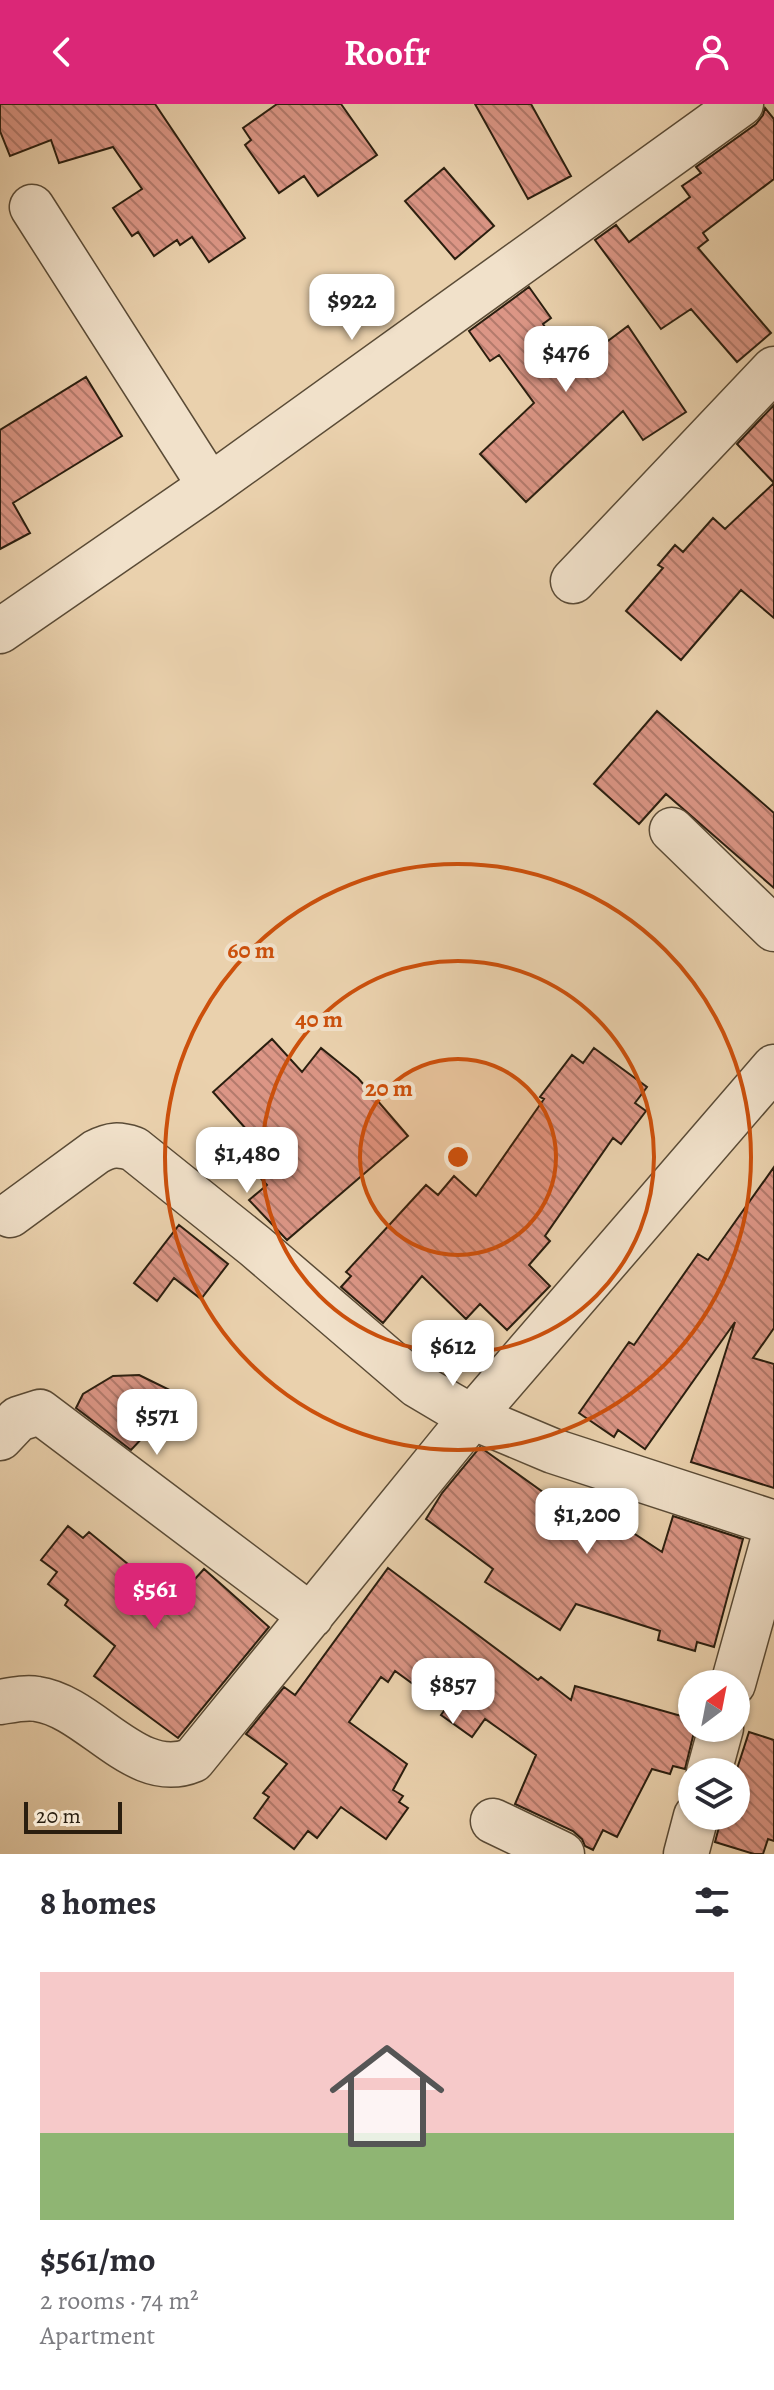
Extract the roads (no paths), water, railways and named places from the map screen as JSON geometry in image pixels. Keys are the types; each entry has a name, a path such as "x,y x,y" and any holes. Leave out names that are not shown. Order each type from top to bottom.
{"street":[{"path":"0,631 210,486 741,104"},
{"path":"32,207 210,486"},
{"path":"573,581 774,369"},
{"path":"672,830 774,929"},
{"path":"0,1702 36,1698 61,1706 152,1764 181,1765 193,1760 472,1417 774,1067"},
{"path":"10,1215 109,1145 120,1144 134,1149 244,1236 417,1385 472,1417 553,1451 774,1523"},
{"path":"0,1438 18,1419 40,1412 311,1616"},
{"path":"737,1670 774,1537"},
{"path":"493,1821 562,1854"},
{"path":"686,1854 692,1830"}]}
